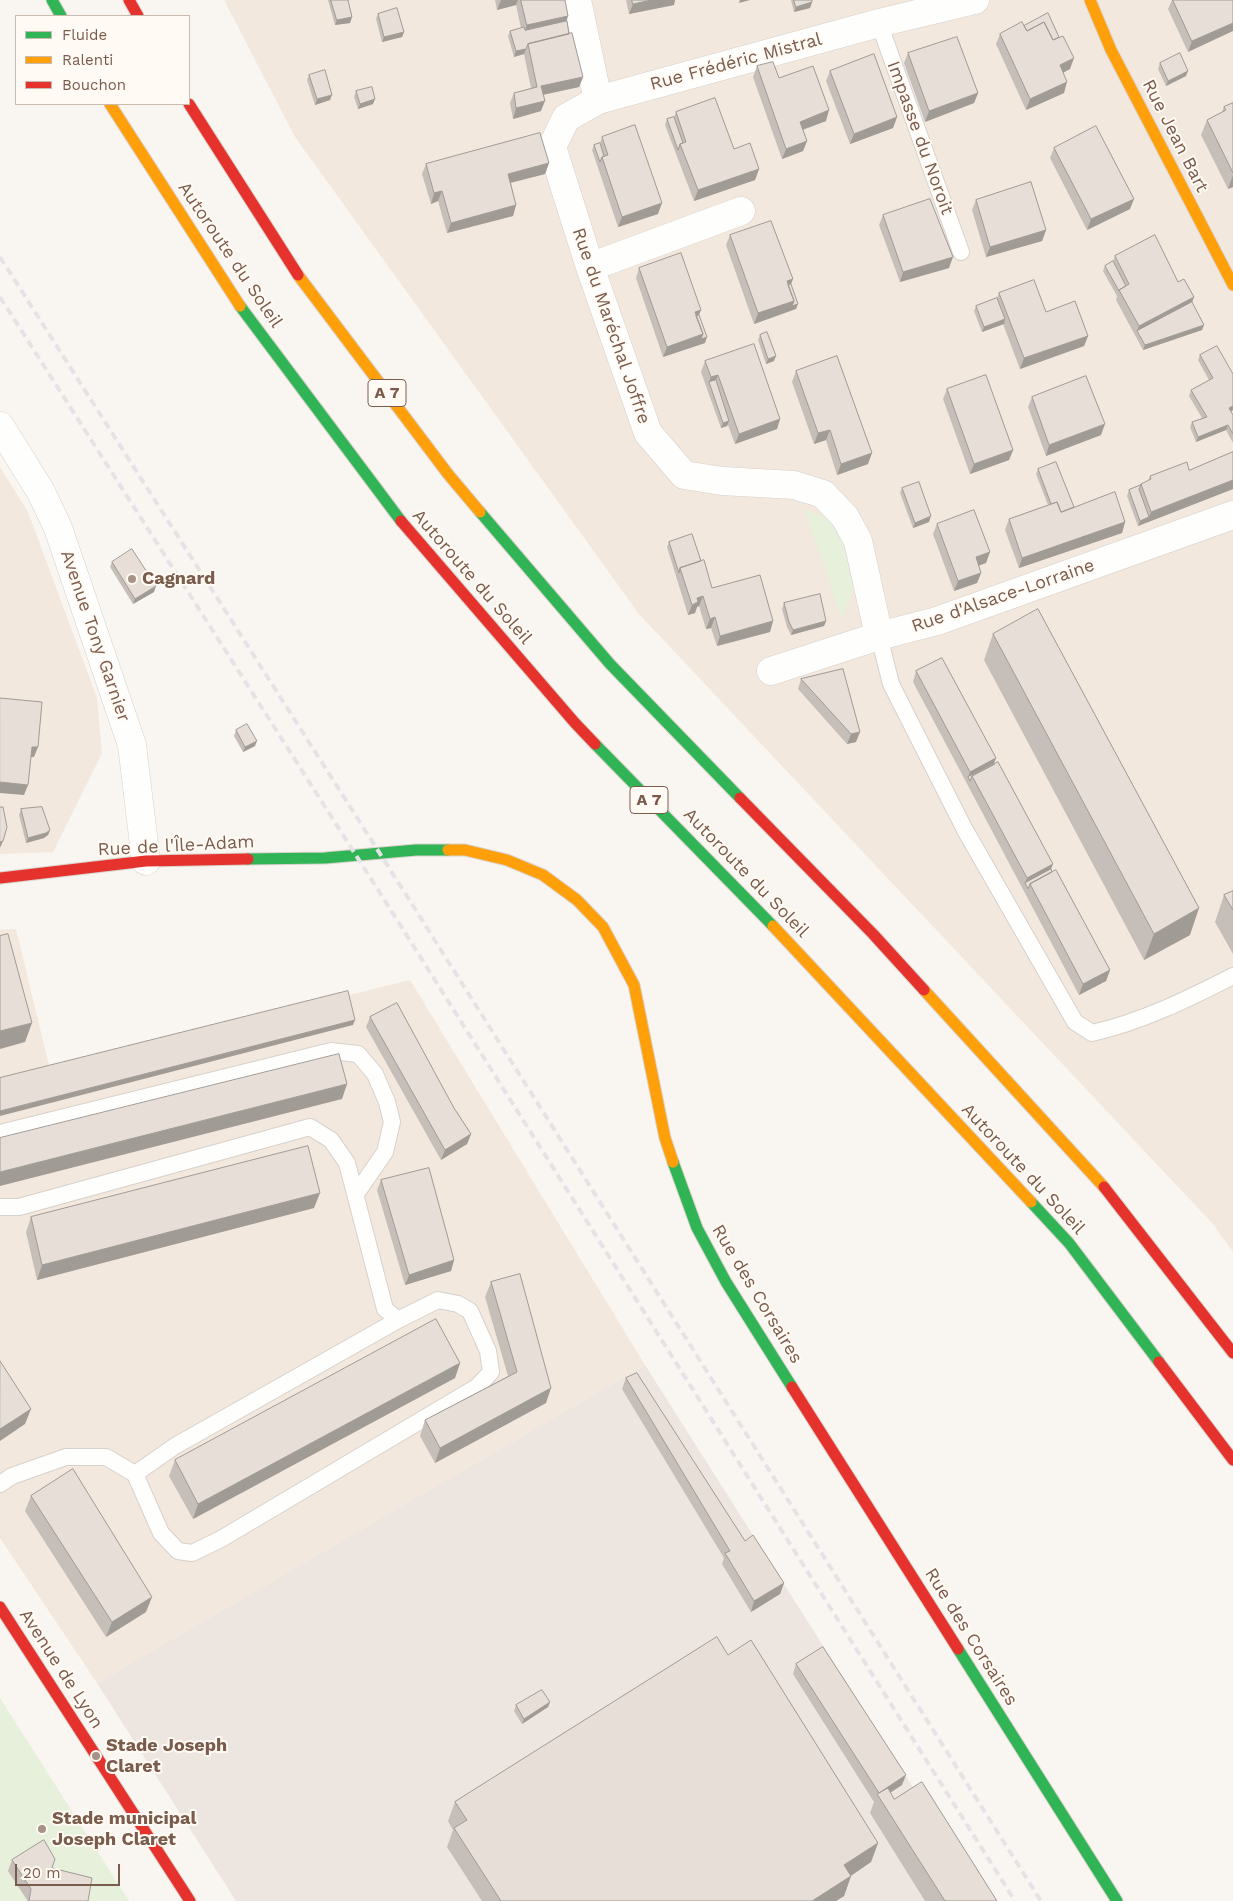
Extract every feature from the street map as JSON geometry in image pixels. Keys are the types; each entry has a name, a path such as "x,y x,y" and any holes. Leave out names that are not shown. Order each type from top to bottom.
{"main road":[{"path":"52,0 60,15"},
{"path":"129,0 137,15"},
{"name":"Rue Jean Bart","path":"1090,0 1111,50 1233,285"},
{"name":"Autoroute du Soleil","path":"111,105 247,317 401,521 575,723 822,977 1069,1243 1233,1460"},
{"name":"A 7","path":"190,105 301,278 448,474 610,664 873,934 1114,1198 1233,1353"},
{"name":"Rue des Corsaires","path":"325,858 416,850 465,850 506,860 544,876 577,900 603,927 634,985 665,1138 680,1185 697,1228 722,1275 1118,1901"},
{"name":"Rue de l'Île-Adam","path":"0,878 146,861 325,858"},
{"name":"Avenue de Lyon","path":"0,1607 190,1901"}],"street":[{"path":"577,0 598,100"},
{"name":"Rue Frédéric Mistral","path":"598,100 879,23 975,0"},
{"name":"Rue du Maréchal Joffre","path":"598,100 566,118 552,147 590,267 648,433 684,475 722,481 794,485 823,494 845,517 858,541 880,636"},
{"path":"590,267 741,211"},
{"name":"Avenue Tony Garnier","path":"0,426 41,492 58,528 132,745 146,861"},
{"name":"Rue d'Alsace-Lorraine","path":"771,670 880,636 937,621 1233,515"}],"lane":[{"name":"Impasse du Noroit","path":"879,23 961,252"},
{"path":"880,636 890,684 965,830 1075,1022 1092,1033 1120,1027 1200,993 1233,976"},
{"path":"0,1133 331,1051 358,1054 375,1074 387,1102 392,1122 385,1152 356,1194"},
{"path":"0,1207 19,1207 310,1128 331,1140 347,1163 385,1309 398,1320"},
{"path":"0,1484 12,1476 66,1457 106,1457 135,1474 161,1533 178,1551 192,1553 221,1539 477,1387 491,1372 488,1351 470,1311 458,1304 438,1300 398,1320 175,1446 135,1474"}],"shaded area":[{"path":"224,0 1233,0 1233,1252 1213,1224 639,614 295,137"},
{"path":"0,467 28,512 97,698 102,753 53,852 0,854"},
{"path":"16,929 50,1070 410,980 645,1365 97,1683 0,1538 0,930"},
{"path":"645,1365 985,1901 236,1901 97,1683"}],"green space":[{"path":"804,509 827,519 839,532 850,562 853,590 842,619"},
{"name":"Stade municipal Joseph Claret","path":"0,1698 129,1901 0,1901"}],"building":[{"path":"331,0 348,0 352,17 337,20"},
{"path":"521,0 565,0 568,16 527,25"},
{"path":"632,0 652,0 633,4"},
{"path":"794,0 812,0 812,2 796,7"},
{"path":"1173,0 1233,0 1233,23 1192,41"},
{"path":"397,8 404,32 384,37 378,14"},
{"path":"1048,13 1059,37 1053,40 1044,22 1027,31 1024,26"},
{"path":"567,21 569,34 528,44 526,49 516,51 510,31 524,27 525,30"},
{"path":"1022,22 1027,31 1044,22 1053,40 1063,36 1074,58 1060,65 1067,82 1030,99 1000,34"},
{"path":"572,33 583,77 541,86 545,101 516,108 514,93 537,87 528,44"},
{"path":"957,37 978,93 929,111 908,53"},
{"path":"1180,53 1188,71 1168,81 1160,63"},
{"path":"874,54 897,117 854,134 830,71"},
{"path":"773,62 779,78 813,66 829,110 800,122 807,141 786,149 757,66"},
{"path":"325,70 332,95 317,99 309,75"},
{"path":"372,87 375,99 360,104 356,91"},
{"path":"715,98 734,149 750,143 759,169 698,190 680,144 686,142 676,112"},
{"path":"1233,103 1233,173 1207,120 1226,110 1224,107"},
{"path":"674,117 683,143 680,144 678,150 667,119"},
{"path":"635,125 662,203 622,217 602,157 608,155 602,137"},
{"path":"1096,126 1134,199 1091,219 1054,148"},
{"path":"540,133 549,163 508,174 516,205 451,223 442,191 434,193 426,164"},
{"path":"600,143 604,156 600,162 594,145"},
{"path":"1031,182 1046,230 990,247 976,200"},
{"path":"930,199 953,257 903,272 883,215"},
{"path":"771,221 793,279 787,281 794,301 758,313 730,235"},
{"path":"1155,235 1178,282 1184,279 1194,297 1139,326 1119,290 1129,284 1115,256"},
{"path":"681,253 701,310 695,312 703,334 667,347 639,268"},
{"path":"1113,261 1126,286 1119,291 1105,266"},
{"path":"1034,280 1046,312 1075,301 1088,336 1024,358 999,293"},
{"path":"791,284 798,304 792,306 794,301 788,285"},
{"path":"997,298 1005,319 984,327 976,306"},
{"path":"1192,302 1204,325 1145,345 1137,331"},
{"path":"699,315 707,337 701,339 703,334 696,316"},
{"path":"767,332 776,356 768,359 760,335"},
{"path":"754,344 780,419 739,434 718,375 711,377 705,361"},
{"path":"1217,346 1233,374 1233,406 1229,408 1233,415 1233,434 1228,425 1198,437 1192,422 1207,417 1191,390 1213,378 1200,355"},
{"path":"837,356 872,453 841,464 830,430 818,433 796,371"},
{"path":"986,375 1013,450 974,464 947,389"},
{"path":"1086,376 1105,424 1049,445 1032,397"},
{"path":"716,380 729,421 723,423 709,382"},
{"path":"1233,452 1233,480 1151,512 1141,484 1151,479 1150,476 1187,462 1189,470"},
{"path":"1056,462 1074,507 1061,512 1057,502 1051,504 1038,469"},
{"path":"919,482 931,516 915,523 902,488"},
{"path":"1141,485 1139,489 1149,517 1140,521 1129,490"},
{"path":"1115,492 1125,522 1022,558 1009,519 1057,502 1061,512"},
{"path":"974,510 990,552 976,557 981,573 958,581 937,524"},
{"path":"692,534 701,561 680,568 679,573 669,542"},
{"name":"Cagnard","path":"132,549 156,586 135,599 112,562"},
{"path":"704,560 712,588 760,575 773,621 720,636 715,617 710,619 703,596 697,598 698,602 692,605 680,568"},
{"path":"820,594 826,621 793,630 784,603"},
{"path":"1038,609 1199,908 1154,934 993,634"},
{"path":"942,658 996,758 970,772 916,671"},
{"path":"843,669 860,732 851,734 801,679"},
{"path":"0,698 42,702 38,747 32,747 28,785 0,782"},
{"path":"247,724 257,741 245,747 236,730"},
{"path":"998,762 1053,864 1027,878 972,776"},
{"path":"994,763 972,776 970,781 968,777"},
{"path":"0,807 3,807 7,827 3,841 0,842"},
{"path":"42,807 50,830 28,838 21,809"},
{"path":"1051,869 1052,872 1030,884 1028,889 1025,883"},
{"path":"1056,870 1110,970 1083,984 1030,884"},
{"path":"1233,891 1233,910 1224,895"},
{"path":"8,934 32,1023 0,1031 0,936"},
{"path":"348,991 355,1020 0,1111 0,1078"},
{"path":"397,1003 454,1108 471,1134 445,1150 370,1017"},
{"path":"339,1054 347,1084 0,1172 0,1138"},
{"path":"308,1146 320,1193 42,1265 31,1217"},
{"path":"429,1168 454,1260 409,1275 381,1180"},
{"path":"520,1274 551,1388 440,1448 425,1420 517,1372 491,1282"},
{"path":"436,1319 460,1363 198,1504 175,1460"},
{"path":"0,1361 31,1409 0,1429"},
{"path":"637,1373 745,1541 753,1535 784,1583 754,1601 725,1553 730,1551 626,1378"},
{"path":"73,1469 152,1597 112,1622 31,1496"},
{"path":"717,1637 728,1655 751,1640 878,1843 844,1865 851,1876 812,1901 501,1901 454,1828 467,1820 455,1802"},
{"path":"823,1647 906,1775 879,1793 796,1664"},
{"path":"542,1690 550,1702 524,1719 516,1705"},
{"path":"922,1782 997,1901 945,1901 877,1794 888,1788 894,1799"},
{"path":"44,1840 55,1859 52,1868 92,1878 88,1901 29,1901 31,1889 12,1860"}],"railway":[{"path":"0,257 398,882 1041,1901"},
{"path":"0,297 380,893 1015,1901"}],"traffic: fast":[{"path":"52,0 60,15"},
{"path":"240,306 401,521"},
{"path":"480,512 610,664 740,798"},
{"path":"595,744 773,926"},
{"path":"248,859 325,858 416,850 448,850"},
{"path":"673,1162 697,1228 726,1282 792,1387"},
{"path":"1031,1202 1069,1243 1159,1362"},
{"path":"958,1649 1117,1901"}],"traffic: slow":[{"path":"1090,0 1111,50 1233,285"},
{"path":"111,105 240,306"},
{"path":"298,275 448,474 480,512"},
{"path":"448,850 465,850 507,860 543,875 577,900 603,927 634,985 665,1138 673,1162"},
{"path":"773,926 1031,1202"},
{"path":"924,990 1104,1187"}],"traffic: jam":[{"path":"129,0 137,15"},
{"path":"190,105 298,275"},
{"path":"401,521 595,744"},
{"path":"740,798 873,934 924,990"},
{"path":"0,878 146,861 248,859"},
{"path":"1104,1187 1233,1353"},
{"path":"1159,1362 1233,1460"},
{"path":"792,1387 958,1649"},
{"path":"0,1607 190,1901"}],"place":[{"name":"Cagnard","path":"132,579"},
{"name":"Stade Joseph Claret","path":"96,1756"},
{"name":"Stade municipal Joseph Claret","path":"42,1829"}]}
